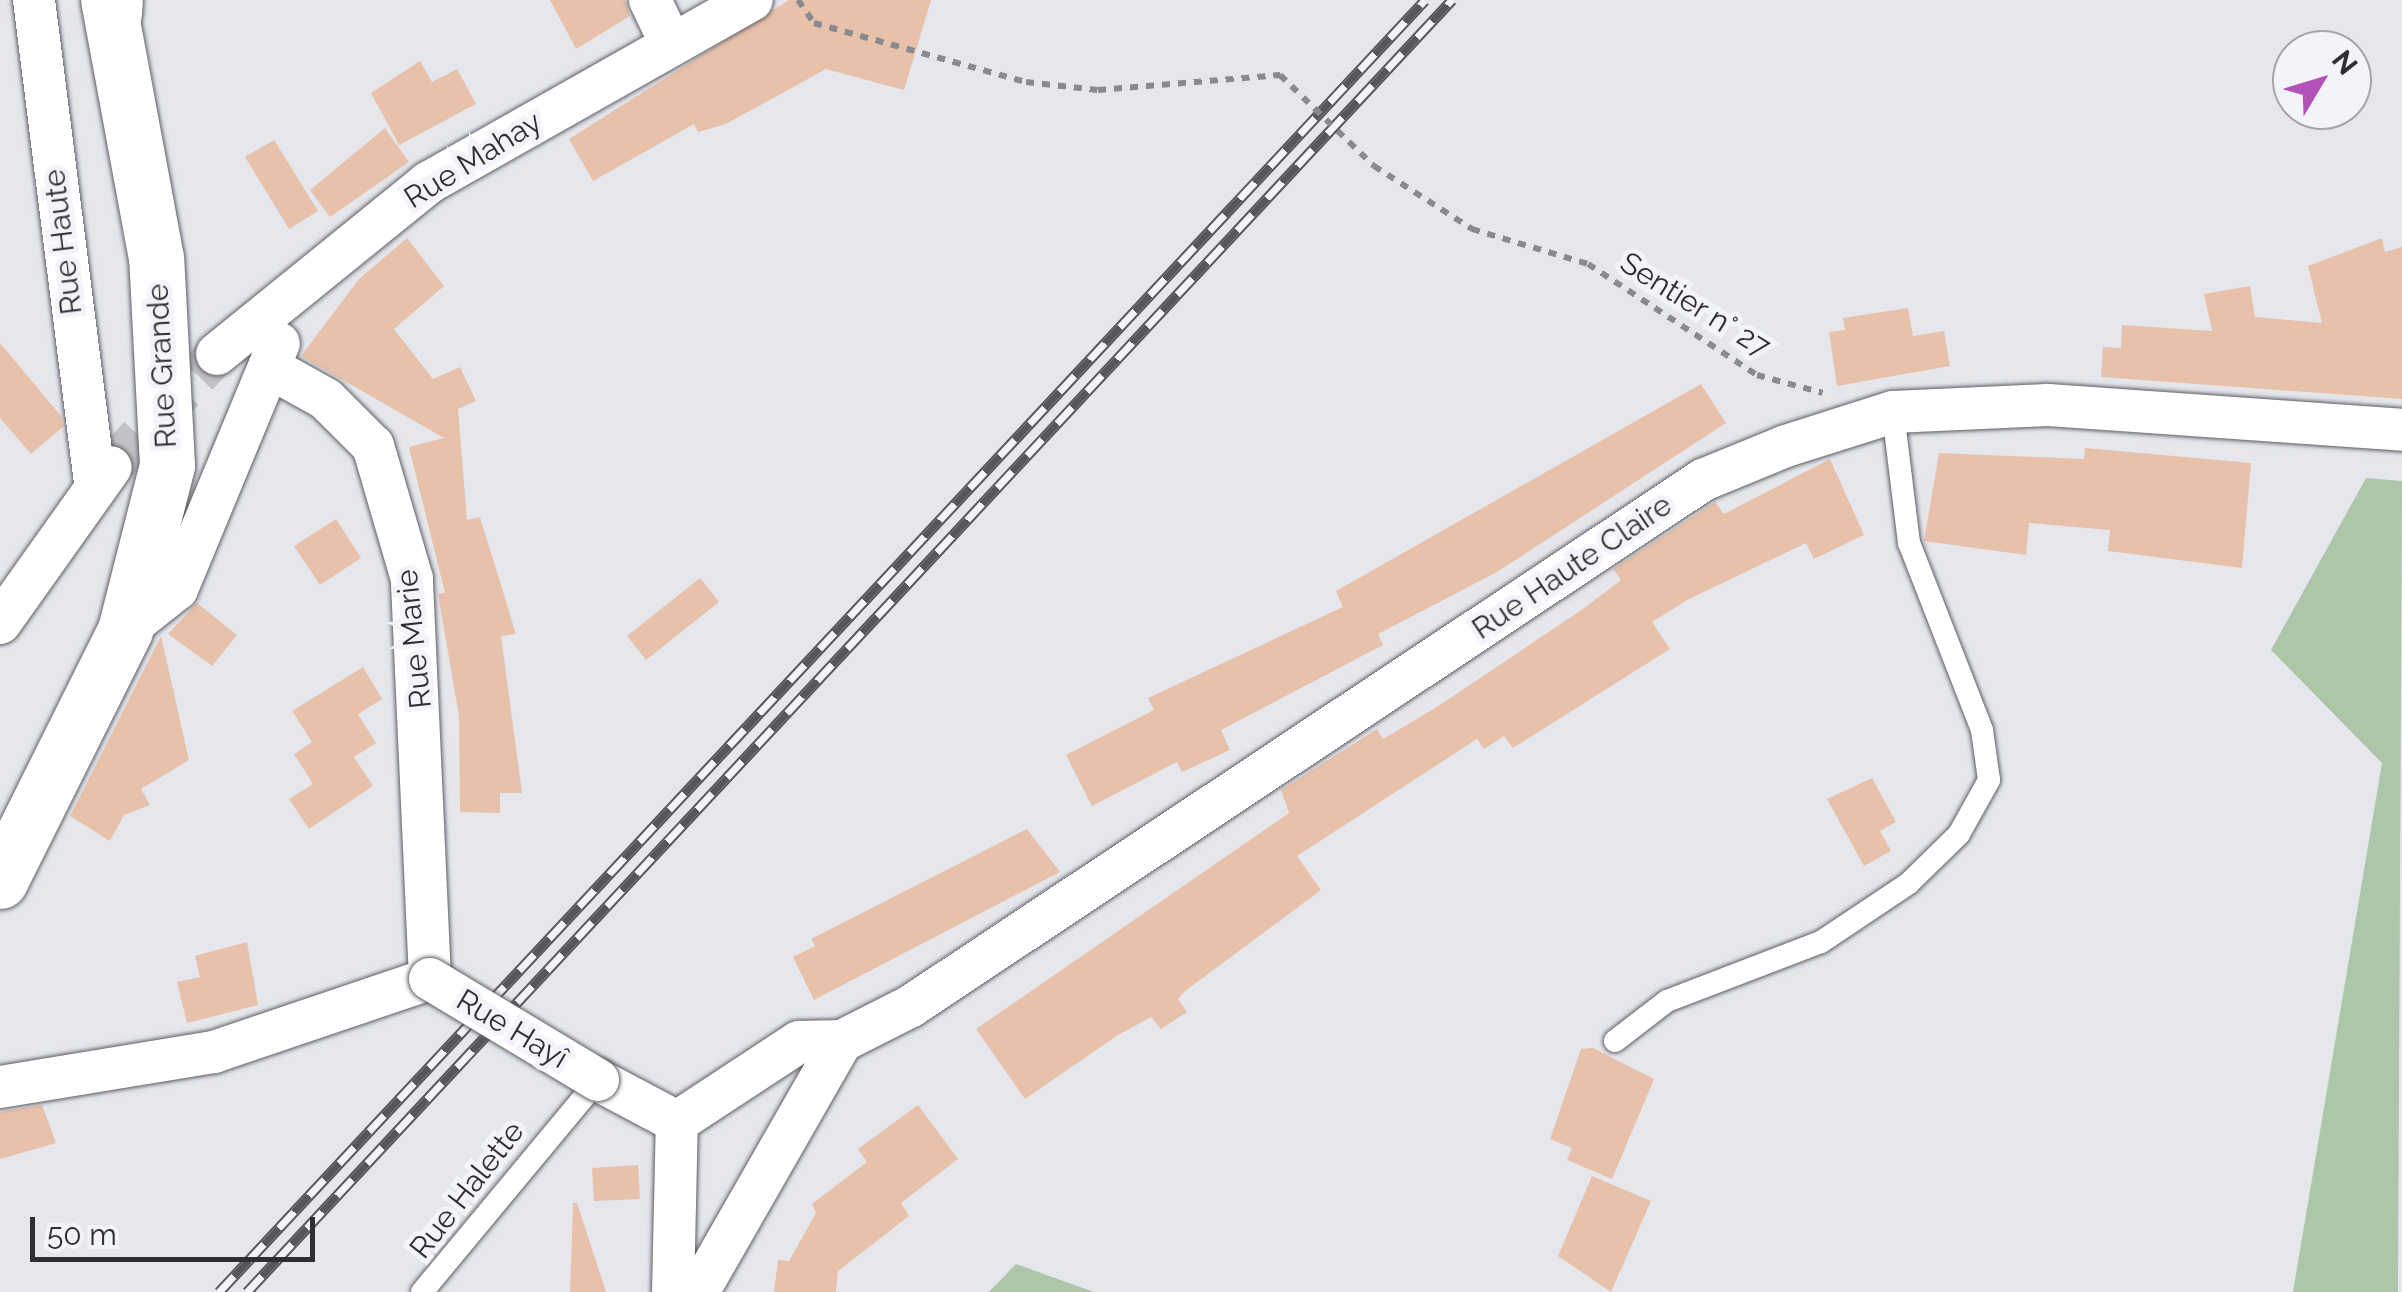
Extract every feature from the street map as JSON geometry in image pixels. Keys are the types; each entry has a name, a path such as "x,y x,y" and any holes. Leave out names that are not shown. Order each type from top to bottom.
{"street":[{"name":"Rue Haute","path":"0,623 103,475 34,0"},
{"path":"650,0 670,42"},
{"name":"Rue Mahay","path":"217,354 428,183 670,42 752,0"},
{"name":"Rue Grande","path":"0,881 125,630 161,508 169,381 112,4"},
{"path":"125,630 177,589 270,368 288,298"},
{"name":"Rue Marie","path":"270,368 326,399 373,446 412,580 430,980"},
{"name":"Rue Haute Claire","path":"842,1041 911,1006 1703,480 1893,412 2048,405 2402,430"},
{"name":"Rue Hayî","path":"0,1087 214,1052 430,980 677,1122"},
{"path":"673,1292 677,1122 798,1042 842,1041"},
{"path":"698,1292 842,1041"}],"lane":[{"path":"1615,1041 1666,1001 1821,942 1909,883 1960,834 1989,780 1982,730 1909,543 1893,412"},
{"name":"Rue Halette","path":"422,1292 598,1080"}],"path":[{"name":"Sentier n° 27","path":"798,0 814,22 881,34 1026,82 1098,90 1280,75 1374,166 1472,229 1588,264 1758,374 1893,412"}],"green space":[{"path":"2366,478 2402,481 2398,1292 2293,1292 2382,763 2271,650"},
{"path":"1016,1264 1094,1292 989,1292"}],"building":[{"path":"550,0 625,0 630,16 576,49"},
{"path":"789,0 931,0 904,90 826,69 726,124 698,132 694,124 593,181 569,139"},
{"path":"420,61 432,82 457,69 476,104 399,145 371,93"},
{"path":"385,128 409,162 330,217 310,190"},
{"path":"274,140 318,211 289,229 245,157"},
{"path":"407,238 444,286 394,329 433,379 460,367 476,401 458,409 467,520 480,517 516,634 501,636 522,793 500,793 500,813 460,812 459,716 438,594 445,593 409,447 444,438 301,356 359,279"},
{"path":"2382,238 2385,252 2402,247 2402,399 2101,377 2103,347 2121,348 2122,325 2212,331 2204,294 2250,286 2255,317 2322,323 2308,266"},
{"path":"1908,308 1913,336 1944,331 1950,366 1837,386 1829,332 1845,330 1843,318"},
{"path":"0,343 61,416 63,427 31,454 0,418"},
{"path":"1701,384 1726,423 1497,572 1378,634 1383,645 1221,730 1230,750 1182,772 1177,762 1092,806 1066,755 1154,710 1148,698 1343,607 1336,591"},
{"path":"2085,448 2251,463 2242,568 2108,551 2110,530 2029,523 2026,555 1924,541 1939,453 2084,459"},
{"path":"1830,459 1864,535 1814,559 1806,543 1689,599 1652,622 1670,649 1513,748 1504,736 1484,749 1477,739 1297,856 1321,890 1185,991 1178,999 1187,1012 1161,1029 1151,1017 1025,1099 976,1029 1289,813 1281,790 1377,729 1383,739 1440,705 1583,609 1621,580 1613,569 1715,502 1724,514"},
{"path":"336,519 361,558 320,585 294,546"},
{"path":"700,578 719,602 646,660 627,636"},
{"path":"197,603 237,635 212,666 168,634"},
{"path":"161,636 189,760 141,789 150,805 124,815 110,841 70,816"},
{"path":"363,667 382,699 358,714 376,743 354,757 373,786 309,829 289,799 313,784 294,754 312,742 292,711"},
{"path":"1872,778 1896,822 1880,831 1891,851 1864,866 1827,799"},
{"path":"1027,829 1060,872 814,1000 793,957 815,946 811,939"},
{"path":"247,942 258,1005 187,1023 177,982 200,977 195,956"},
{"path":"1593,1048 1654,1079 1612,1179 1567,1160 1572,1148 1550,1139 1581,1049"},
{"path":"42,1105 56,1143 0,1159 0,1112"},
{"path":"918,1105 958,1159 901,1203 909,1216 838,1271 836,1292 774,1292 778,1260 789,1261 816,1213 812,1204 867,1162 858,1149"},
{"path":"638,1165 640,1199 594,1201 592,1168"},
{"path":"1592,1176 1651,1201 1611,1292 1558,1256"},
{"path":"573,1203 577,1203 606,1292 570,1292"}],"tunnel":[{"path":"111,467 217,354"}],"railway":[{"path":"219,1292 1425,0"},
{"path":"247,1292 1452,0"}]}
